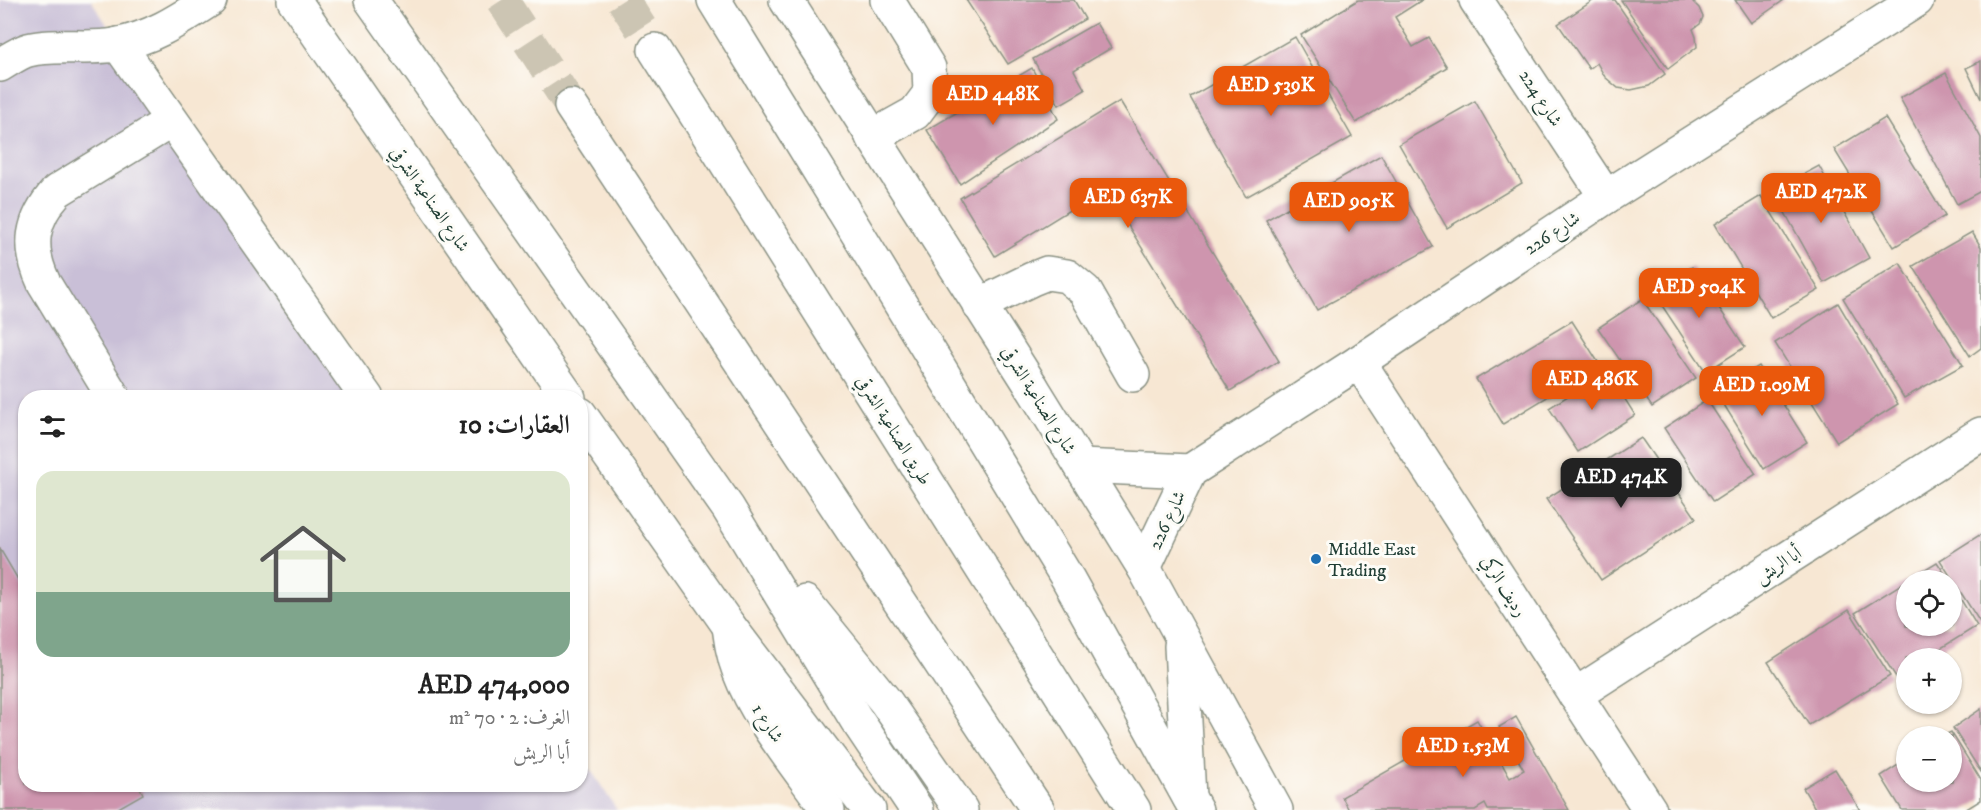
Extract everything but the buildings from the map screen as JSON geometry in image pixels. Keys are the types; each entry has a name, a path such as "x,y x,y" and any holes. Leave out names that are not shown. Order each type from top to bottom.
{"main road":[{"path":"0,65 29,50 118,44 163,30 210,0"},
{"name":"شارع الصناعية الشرقي","path":"294,0 563,390"},
{"path":"370,0 728,508 856,719 917,810"},
{"path":"714,0 1068,579 1192,803"},
{"name":"شارع الصناعية الشرقي","path":"786,0 1144,568 1276,810"},
{"path":"872,137 915,113 930,93 929,68 887,0"},
{"name":"شارع 224","path":"1476,0 1606,197"},
{"name":"شارع 226","path":"1144,568 1190,471 1359,362 1606,197 1917,0"},
{"path":"118,44 361,390"},
{"name":"طريق الصناعية الشرقي","path":"655,50 1134,810"},
{"path":"571,106 1038,810"},
{"path":"109,390 36,267 33,248 34,232 43,209 57,190 171,121"},
{"path":"979,305 1047,273 1067,276 1085,291 1133,375"},
{"name":"رديف الركي","path":"1359,362 1650,810"},
{"path":"588,425 729,626 869,810"},
{"name":"أبا الريش","path":"1575,695 1981,434"},
{"name":"شارع 226","path":"1081,466 1190,471"},
{"path":"728,508 886,702 961,810"},
{"name":"شارع 1","path":"729,626 733,651 749,694 828,810"},
{"path":"1181,636 1192,803"}],"shaded area":[{"path":"0,0 91,0 344,390 18,390 18,792 588,792 588,766 617,810 0,810"}],"tunnel":[{"path":"502,0 571,106"},
{"path":"623,0 655,50"}],"place":[{"name":"Middle East Trading","path":"1316,559"}]}
